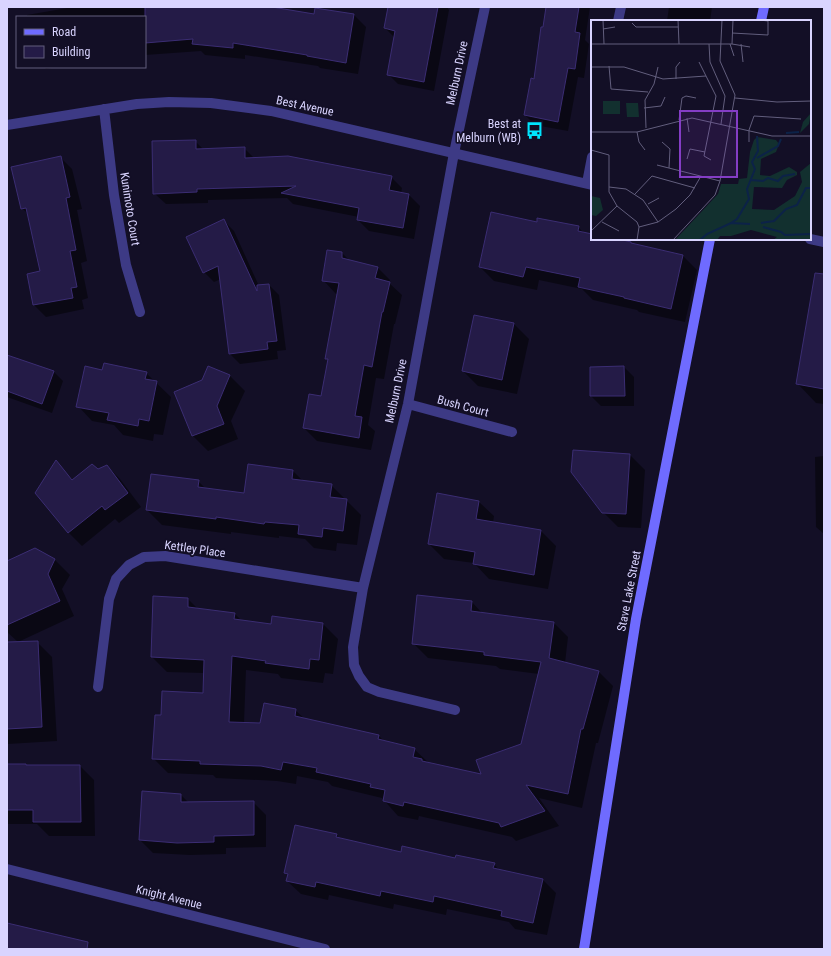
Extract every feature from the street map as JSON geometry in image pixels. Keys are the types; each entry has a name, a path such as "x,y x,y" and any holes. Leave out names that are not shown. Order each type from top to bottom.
{"main road":[{"path":"761,20 764,7"},
{"name":"Stave Lake Street","path":"584,949 636,619 710,240"}],"street":[{"name":"Melburn Drive","path":"454,710 367,688 354,665 353,647 363,588 408,404 454,153 485,7"},
{"path":"618,20 621,7"},
{"name":"Best Avenue","path":"7,124 137,104 169,102 211,103 271,112 590,184"},
{"name":"Kunimoto Court","path":"104,109 114,195 126,265 140,312"},
{"path":"590,184 591,170"},
{"path":"811,239 824,242"},
{"name":"Bush Court","path":"408,404 512,432"},
{"name":"Kettley Place","path":"98,688 109,599 116,578 129,565 144,557 165,556 363,588"},
{"name":"Knight Avenue","path":"7,869 304,947 325,949"}],"building":[{"path":"145,7 272,7 314,14 315,8 354,14 346,63 233,43 233,48 192,44 193,39 146,43"},
{"path":"388,7 438,7 424,82 387,75 395,31 384,28"},
{"path":"546,7 579,7 575,32 580,33 575,69 568,68 558,122 524,115 531,78 534,79 541,27 543,27"},
{"path":"196,140 196,149 245,147 245,158 288,156 392,176 389,190 409,194 403,228 357,220 359,208 281,193 296,186 197,189 197,192 153,194 152,141"},
{"path":"61,156 70,197 66,198 76,250 70,251 77,287 71,288 73,298 33,305 27,274 40,271 26,208 21,209 11,167"},
{"path":"491,212 537,222 537,218 579,226 578,231 591,234 591,240 623,240 683,255 671,309 578,287 580,278 526,267 523,277 479,267"},
{"path":"224,219 257,291 257,285 269,284 277,341 267,342 268,349 229,354 218,266 203,273 186,237"},
{"path":"327,250 342,252 342,258 378,267 375,278 390,282 382,312 372,367 364,365 355,416 362,417 359,438 303,428 309,394 321,396 328,359 325,359 339,283 322,281"},
{"path":"815,273 824,274 824,389 796,384"},
{"path":"474,315 514,323 502,380 462,371"},
{"path":"7,355 54,371 42,404 7,391"},
{"path":"104,363 147,372 145,379 157,381 149,421 139,419 138,426 107,420 109,413 76,407 85,366 102,370"},
{"path":"208,366 230,375 217,406 224,424 192,436 174,392 202,380"},
{"path":"624,366 625,396 590,396 590,367"},
{"path":"573,450 630,454 626,514 602,513 571,472"},
{"path":"56,460 72,480 92,464 98,469 107,465 128,493 105,510 102,506 68,533 35,493"},
{"path":"248,464 293,470 292,479 332,484 330,497 347,499 343,531 323,528 322,537 298,534 299,525 265,522 264,524 216,517 216,519 146,510 151,474 199,480 198,487 244,493"},
{"path":"437,493 479,501 476,519 541,530 534,575 473,564 475,552 428,544"},
{"path":"35,548 55,559 48,574 60,601 7,625 7,561"},
{"path":"417,595 472,601 471,611 554,622 549,658 599,671 583,729 581,729 568,794 526,785 545,811 501,827 499,823 404,802 403,806 383,801 385,790 370,787 371,784 316,772 317,768 283,762 281,770 261,766 200,764 200,761 152,759 155,715 161,715 162,691 203,693 204,660 151,657 153,596 188,598 188,607 235,613 234,619 271,624 272,616 323,623 319,660 310,659 309,669 265,663 266,661 232,656 229,722 260,723 264,703 296,709 295,716 379,735 378,739 415,748 413,757 422,759 422,761 481,774 476,760 521,744 541,662 484,655 484,652 412,644"},
{"path":"38,641 42,727 7,729 7,642"},
{"path":"7,764 80,765 81,822 33,822 33,810 7,810"},
{"path":"142,791 181,794 181,802 254,801 254,835 214,836 214,842 177,843 139,840"},
{"path":"295,825 337,834 336,837 401,852 402,846 455,858 456,855 495,863 493,868 543,879 533,923 501,916 502,911 434,896 433,902 381,891 380,896 316,882 315,887 286,881 288,874 284,873"},
{"path":"7,923 88,942 87,949 7,949"}],"place":[{"name":"Best at Melburn (WB)","path":"534,131"}]}
